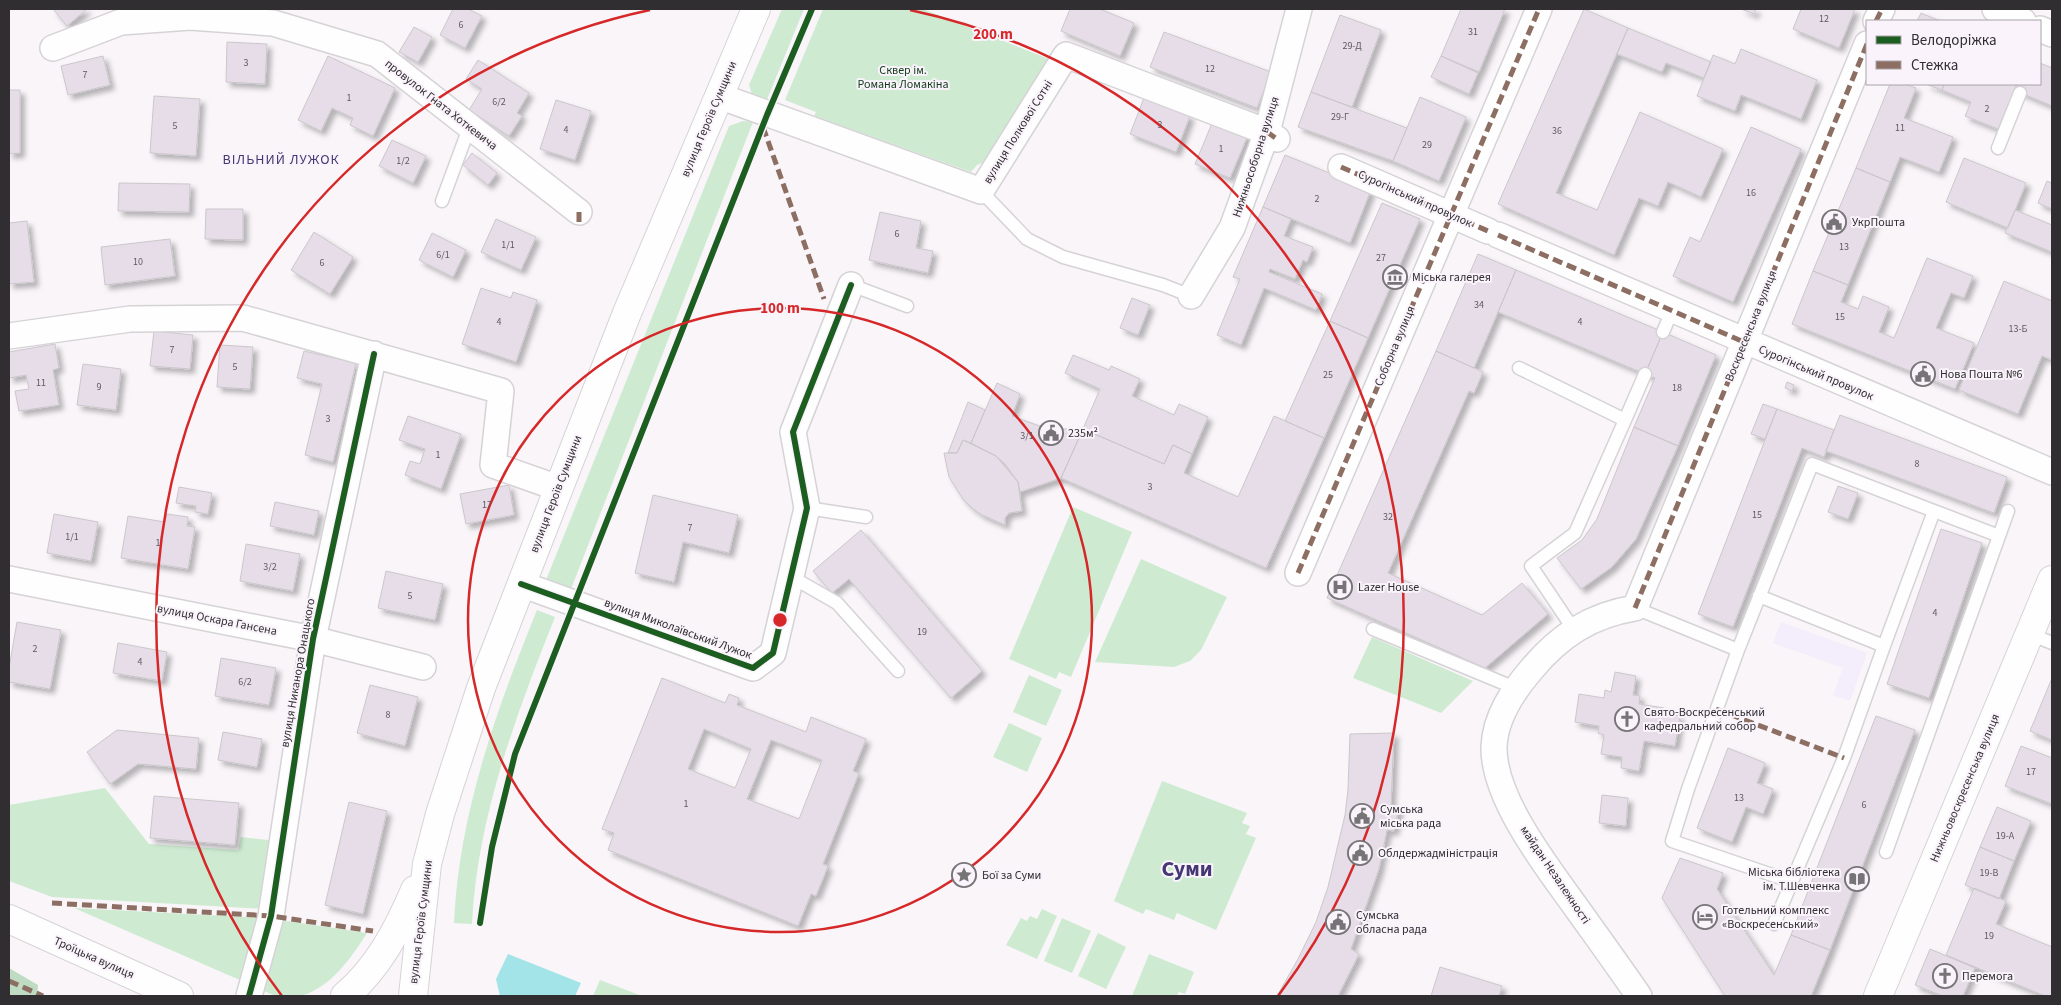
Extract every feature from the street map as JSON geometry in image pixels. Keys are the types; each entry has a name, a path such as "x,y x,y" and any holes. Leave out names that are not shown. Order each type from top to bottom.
{"main road":[{"name":"вулиця Героїв Сумщини","path":"413,996 427,864 440,814 481,688 627,313 756,9"},
{"name":"Нижньовоскресенська вулиця","path":"1878,996 2041,638 2052,580"},
{"path":"345,996 362,982 384,953 403,919 427,864"},
{"name":"Троїцька вулиця","path":"9,919 179,996"}],"street":[{"name":"Нижньособорна вулиця","path":"1191,296 1232,228 1272,135 1299,9"},
{"name":"Соборна вулиця","path":"1298,573 1539,9"},
{"path":"1995,9 2021,20"},
{"name":"провулок Гната Хоткевича","path":"53,48 126,15 273,23 377,54 469,128 579,212"},
{"name":"Воскресенська вулиця","path":"1635,608 1866,46"},
{"name":"вулиця Полкової Сотні","path":"719,96 981,191 1066,55 1272,135"},
{"name":"Сурогінський провулок","path":"1341,167 1493,233 1668,322 1744,342 2052,472"},
{"name":"вулиця Миколаївський Лужок","path":"521,584 753,668 773,653 807,508 793,432 851,285"},
{"path":"9,336 130,319 243,318 374,354 501,391 493,465 558,488"},
{"name":"вулиця Никанора Онацького","path":"249,996 271,916 313,639 374,354"},
{"name":"вулиця Оскара Гансена","path":"9,579 313,639 423,667"},
{"name":"майдан Незалежності","path":"1635,608 1612,612 1574,630 1547,651 1515,688 1500,717 1494,745 1496,770 1508,802 1544,862 1639,996"}],"lane":[{"path":"1998,148 2020,93"},
{"path":"442,201 469,128"},
{"path":"981,191 1027,239 1063,257 1163,285 1191,296"},
{"path":"851,285 907,306"},
{"path":"1519,368 1625,420"},
{"path":"1574,630 1530,566 1575,533 1645,374"},
{"path":"1790,882 1672,840 1690,781 1738,650 1812,464 1999,536"},
{"path":"807,508 866,517"},
{"path":"1774,924 1790,882 1844,758 1934,511"},
{"path":"1886,852 2008,511"},
{"path":"790,576 837,603 898,671"},
{"path":"1759,596 1884,646"},
{"path":"1635,608 1738,650"},
{"path":"1373,629 1515,688"}],"shaded area":[{"path":"1781,622 1867,653 1850,701 1833,695 1843,668 1773,643"}],"green space":[{"path":"782,9 804,9 766,102 753,98 749,85"},
{"name":"Сквер ім. Романа Ломакіна","path":"823,9 923,9 1049,59 1019,116 982,163 977,165 971,172 814,116 816,112 785,100"},
{"path":"743,121 753,122 571,589 546,580 729,126"},
{"path":"1073,507 1132,532 1071,677 1059,672 1056,679 1009,659"},
{"path":"1141,559 1227,597 1201,650 1190,661 1174,667 1095,662"},
{"path":"537,610 555,617 526,691 490,806 475,884 472,924 454,923 457,882 463,842 482,763 507,686"},
{"path":"1372,637 1473,681 1441,713 1353,678"},
{"path":"1029,675 1062,690 1046,726 1013,712"},
{"path":"1009,723 1042,738 1027,772 993,757"},
{"path":"1162,781 1247,813 1242,823 1250,826 1246,834 1256,838 1216,930 1177,913 1174,920 1146,909 1143,914 1114,901"},
{"path":"105,788 149,844 238,850 241,837 277,841 267,909 52,897 9,881 9,805"},
{"path":"74,908 266,918 249,984"},
{"path":"1042,909 1057,916 1037,959 1006,945 1021,918 1027,921 1030,916 1037,919"},
{"path":"1062,918 1091,931 1072,973 1044,961"},
{"path":"274,919 367,933 351,957 331,979 319,988 306,994 292,997 277,996 255,987"},
{"path":"1098,933 1126,947 1106,989 1078,976"},
{"path":"1149,954 1194,972 1185,994 1179,992 1177,996 1132,996"},
{"path":"9,968 38,985 37,996 9,996"},
{"path":"600,980 642,996 593,996"}],"water":[{"path":"508,954 581,983 575,996 500,996 496,979"}],"building":[{"path":"53,9 87,9 67,26"},
{"path":"453,9 468,9 482,16 465,48 440,35"},
{"path":"1070,9 1100,9 1134,23 1120,56 1061,31"},
{"path":"1461,9 1505,9 1479,72 1441,56"},
{"path":"1584,9 1628,28 1556,193 1597,210 1640,112 1723,149 1701,197 1668,182 1658,206 1639,198 1614,255 1498,204"},
{"path":"1741,9 1756,9 1754,14"},
{"path":"1801,9 1855,9 1839,48 1793,29"},
{"path":"1921,13 1938,20 1918,20"},
{"path":"1340,15 1381,30 1352,107 1311,92"},
{"path":"414,27 432,37 418,62 399,52"},
{"path":"1628,28 1711,62 1704,78 1666,63 1662,72 1617,54"},
{"path":"1164,32 1271,72 1257,108 1150,67"},
{"path":"227,42 267,44 265,84 226,82"},
{"path":"1741,49 1817,80 1801,119 1741,95 1735,111 1697,96 1713,55 1735,64"},
{"path":"103,56 110,85 68,95 61,66"},
{"path":"328,56 395,88 373,136 350,125 353,118 332,108 321,131 298,120"},
{"path":"1441,56 1478,73 1469,94 1431,77"},
{"path":"478,60 529,93 517,113 522,116 509,136 469,110 482,89 466,79"},
{"path":"2041,63 2052,68 2052,106 2014,90 2016,85 2041,85"},
{"path":"1890,85 1908,85 1916,88 1904,118 1953,137 1939,172 1900,157 1890,182 1856,168"},
{"path":"1929,85 1944,85 1942,90"},
{"path":"1944,85 2017,85 1998,129 1965,116 1971,102 1942,90"},
{"path":"9,90 20,90 20,153 9,154"},
{"path":"1311,92 1407,128 1393,161 1298,127"},
{"path":"154,96 200,99 196,156 150,153"},
{"path":"1420,97 1466,117 1439,181 1393,161"},
{"path":"1144,98 1190,116 1176,152 1130,134"},
{"path":"556,100 591,111 575,160 540,149"},
{"path":"1213,121 1248,135 1230,178 1195,164"},
{"path":"1751,127 1801,149 1733,302 1673,276 1690,237 1700,242"},
{"path":"392,140 426,156 413,183 379,166"},
{"path":"472,153 497,173 488,185 463,165"},
{"path":"1285,155 1371,190 1350,243 1263,207"},
{"path":"1964,158 2026,183 2008,228 1946,202"},
{"path":"1856,168 1890,182 1848,285 1813,271"},
{"path":"2047,181 2052,183 2052,209 2038,203"},
{"path":"119,183 190,184 189,212 118,211"},
{"path":"1382,203 1420,219 1368,338 1330,321"},
{"path":"1263,207 1291,219 1284,236 1313,247 1307,262 1303,260 1295,279 1270,269 1269,272 1322,294 1316,310 1264,288 1241,345 1217,335 1240,279 1233,277"},
{"path":"206,209 243,209 243,240 205,239"},
{"path":"2015,210 2052,225 2052,252 2005,233"},
{"path":"880,212 921,221 916,248 933,251 928,273 869,260"},
{"path":"496,219 536,237 521,270 481,252"},
{"path":"27,221 34,282 9,284 9,223"},
{"path":"314,232 353,257 330,294 291,270"},
{"path":"432,233 466,250 453,277 419,260"},
{"path":"170,239 175,276 105,285 101,247"},
{"path":"1478,254 1516,270 1474,368 1436,351"},
{"path":"1927,258 1973,276 1964,298 1951,293 1936,328 1974,343 1955,389 1792,324 1813,271 1848,285 1841,302 1858,309 1863,296 1889,307 1879,332 1894,338"},
{"path":"1516,270 1663,332 1645,374 1498,312"},
{"path":"2004,281 2052,301 2052,360 2042,356 2018,414 1959,390"},
{"path":"481,288 511,298 513,292 537,300 516,362 462,344"},
{"path":"1132,298 1150,305 1138,335 1120,328"},
{"path":"1330,321 1368,338 1324,438 1285,421"},
{"path":"154,331 193,335 190,369 150,366"},
{"path":"1663,332 1716,355 1678,446 1634,427 1655,378 1645,374"},
{"path":"55,344 59,368 53,370 59,405 19,411 15,391 29,389 26,375 9,378 9,352"},
{"path":"220,345 253,347 250,389 217,387"},
{"path":"304,351 356,363 333,462 305,455 322,384 297,378"},
{"path":"1436,351 1483,372 1474,393 1469,391 1388,573 1482,615 1522,583 1548,614 1485,668 1327,598"},
{"path":"1073,355 1109,370 1111,366 1140,379 1132,396 1174,415 1179,404 1208,417 1192,454 1173,445 1164,464 1083,429 1100,389 1065,373"},
{"path":"83,364 121,369 116,410 77,405"},
{"path":"1787,382 1794,385 1792,391 1785,388"},
{"path":"997,383 1020,394 1012,416 1048,429 1083,429 1061,478 1020,492 1018,482 1005,464 996,456 971,443"},
{"path":"968,402 985,410 971,443 963,440 957,453 948,453"},
{"path":"1763,404 1777,409 1765,439 1751,434"},
{"path":"1777,409 1834,430 1824,457 1802,448 1733,627 1698,614"},
{"path":"1840,415 2007,477 1994,513 1826,451"},
{"path":"408,416 461,434 441,489 405,475 410,461 420,464 425,449 399,440"},
{"path":"1274,416 1324,438 1266,568 1061,478 1083,429 1164,464 1173,445 1192,454 1184,473 1238,497"},
{"path":"1634,427 1678,446 1636,539 1612,567 1581,589 1557,558 1582,540 1597,519"},
{"path":"963,440 996,456 1018,482 1022,511 1009,513 1005,518 1005,525 982,515 972,508 963,499 949,477 944,453 957,453"},
{"path":"509,485 514,515 466,524 460,494"},
{"path":"1838,486 1858,493 1848,519 1828,512"},
{"path":"179,487 212,493 208,514 195,512 196,506 176,503"},
{"path":"653,495 738,515 729,553 683,542 674,582 635,573"},
{"path":"275,502 319,511 314,535 270,526"},
{"path":"54,514 98,522 91,561 47,553"},
{"path":"167,514 188,517 187,526 195,527 188,569 121,558 128,516 165,522"},
{"path":"1941,529 1982,543 1929,698 1887,684"},
{"path":"861,530 982,671 951,698 849,579 832,593 813,571"},
{"path":"246,544 300,554 293,591 240,581"},
{"path":"386,571 443,584 435,620 378,608"},
{"path":"17,622 61,630 50,689 9,682 9,668"},
{"path":"118,643 167,652 162,681 113,673"},
{"path":"221,658 276,668 269,705 215,696"},
{"name":"Свято-Воскресенський кафедральний собор","path":"1615,672 1636,676 1633,695 1640,696 1639,704 1664,708 1663,713 1680,716 1675,746 1644,741 1639,771 1621,768 1622,757 1601,754 1604,735 1598,733 1599,726 1575,722 1579,694 1604,698 1605,690 1611,692"},
{"path":"662,678 725,703 729,694 739,698 737,705 806,732 811,717 866,739 853,771 859,773 823,864 828,866 816,896 811,894 798,926 608,850 614,833 602,829","holes":["704,729 751,749 735,788 688,769","771,740 822,760 799,819 747,799"]},
{"path":"2052,678 2052,740 2030,731"},
{"path":"370,685 418,697 405,746 357,733"},
{"path":"1876,716 1915,730 1830,950 1791,935"},
{"path":"117,730 199,738 196,769 138,764 110,784 87,752"},
{"path":"223,732 262,739 257,767 218,760"},
{"name":"Облдержадміністрація","path":"1394,733 1391,805 1399,807 1394,831 1387,830 1379,869 1351,949 1359,954 1338,996 1277,996 1316,922 1328,887 1345,815 1350,734"},
{"path":"2021,746 2052,758 2052,804 2005,786"},
{"path":"1728,748 1765,763 1757,783 1773,789 1763,814 1746,807 1732,842 1697,828"},
{"path":"1602,795 1628,798 1626,826 1599,823"},
{"path":"154,796 239,803 235,845 150,838"},
{"path":"349,802 387,811 363,914 325,905"},
{"path":"1997,807 2031,821 2014,861 1980,847"},
{"path":"1980,847 2014,861 1999,899 1965,885"},
{"name":"Готельний комплекс «Воскресенський»","path":"1680,858 1723,873 1717,889 1774,975 1791,935 1830,950 1811,996 1725,996 1662,898"},
{"path":"1974,888 2006,901 1996,924 2052,947 2052,996 2045,996 1946,955"},
{"name":"Перемога","path":"1930,949 1975,968 1963,996 1943,996 1915,985"},
{"path":"1440,967 1502,986 1499,996 1431,996"}],"marked path":[{"path":"1298,573 1539,9"},
{"path":"1876,20 1882,9"},
{"path":"1635,608 1866,46"},
{"path":"763,127 824,299"},
{"path":"1267,132 1277,139"},
{"path":"1341,167 1488,231"},
{"path":"579,212 579,225"},
{"path":"1498,235 1744,342"},
{"path":"1716,709 1844,758"},
{"path":"52,903 271,916 373,931"},
{"path":"9,981 43,996"}],"cycle path":[{"path":"480,923 492,847 515,754 767,115 812,9"},
{"path":"521,584 753,668 773,653 807,508 793,432 851,285"},
{"path":"249,996 271,916 313,639 374,354"}],"place":[{"name":"УкрПошта","path":"1834,222"},
{"name":"Міська галерея","path":"1395,277"},
{"name":"Нова Пошта №6","path":"1923,374"},
{"name":"235м²","path":"1051,433"},
{"name":"Lazer House","path":"1340,587"},
{"name":"Свято-Воскресенський кафедральний собор","path":"1627,719"},
{"name":"Сумська міська рада","path":"1362,816"},
{"name":"Облдержадміністрація","path":"1360,853"},
{"name":"Бої за Суми","path":"964,875"},
{"name":"Міська бібліотека ім. Т.Шевченка","path":"1857,879"},
{"name":"Готельний комплекс «Воскресенський»","path":"1705,917"},
{"name":"Сумська обласна рада","path":"1338,922"},
{"name":"Перемога","path":"1945,976"}],"district":[{"name":"ВІЛЬНИЙ ЛУЖОК","path":"281,160"},
{"name":"Суми","path":"1187,869"}]}
